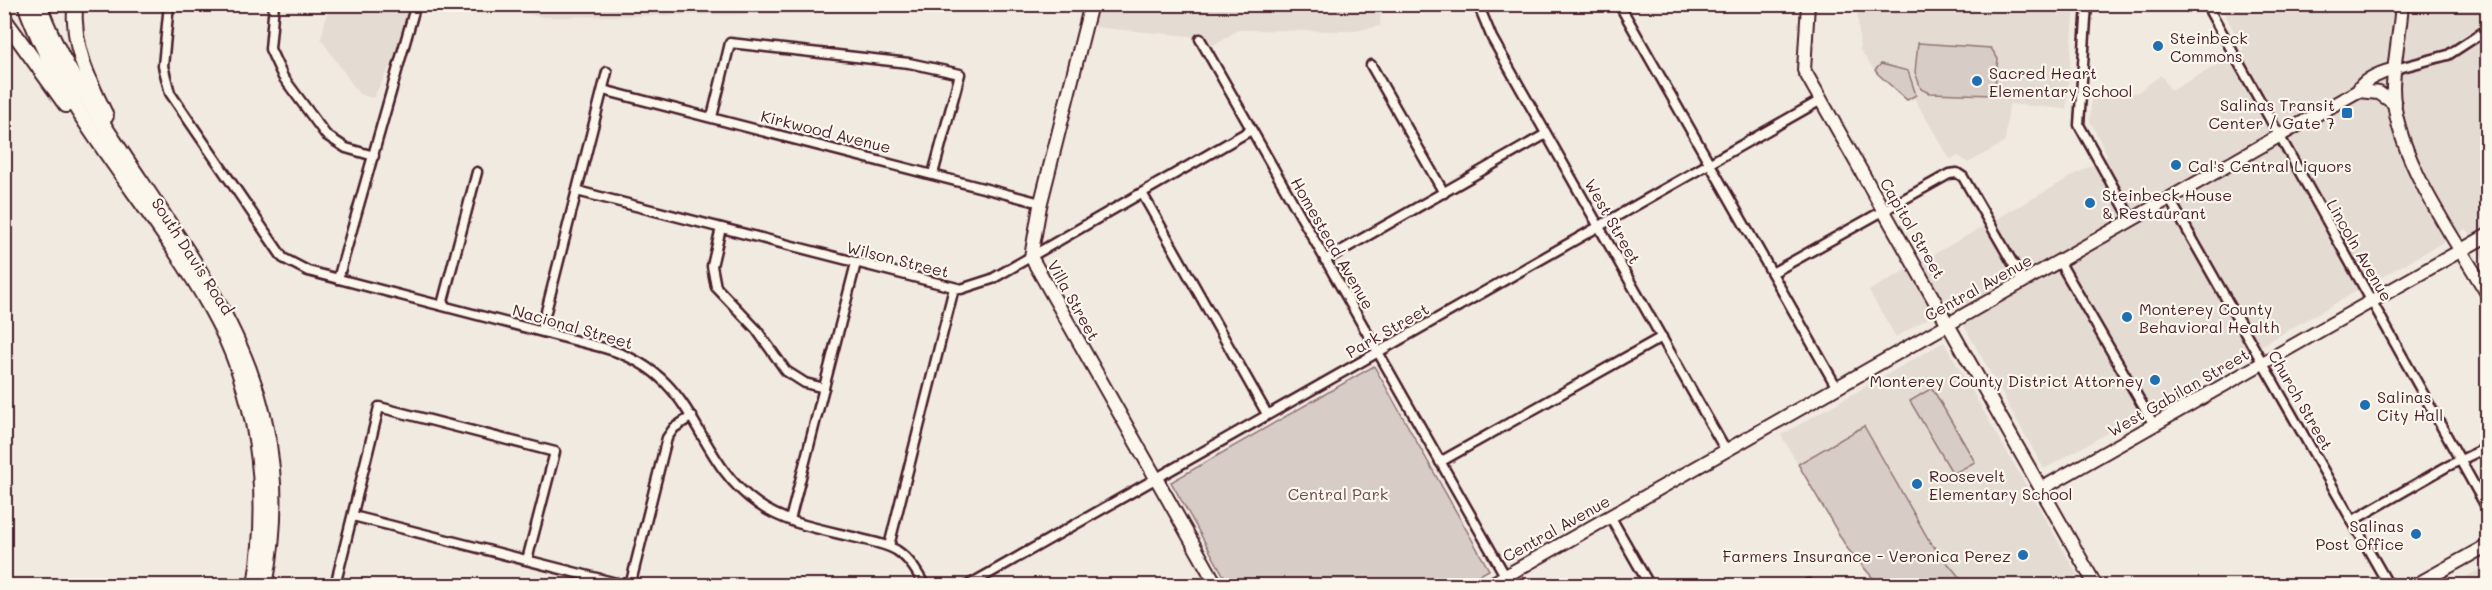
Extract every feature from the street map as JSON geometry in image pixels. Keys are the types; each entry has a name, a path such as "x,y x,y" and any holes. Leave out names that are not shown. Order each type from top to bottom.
{"main road":[{"name":"South Davis Road","path":"25,4 59,79 112,165 206,300 240,373 252,417 261,473 260,543 255,585"},
{"name":"South Davis Road","path":"39,4 66,67 220,302 250,369 263,414 272,472 273,514 265,585"},
{"path":"75,4 75,33 80,60 126,159"},
{"path":"4,19 55,91 112,165"}],"street":[{"name":"Nacional Street","path":"169,4 163,66 165,79 173,99 279,254 300,269 613,350 636,360 667,383 692,416 733,482 758,505 790,520 889,546 908,560 925,585"},
{"path":"274,4 270,49 283,77 326,135 346,148 374,156"},
{"path":"338,279 416,4"},
{"name":"Villa Street","path":"1091,4 1041,203 1031,257 1217,585"},
{"name":"West Street","path":"1478,4 1492,38 1726,451"},
{"path":"1619,4 1836,386"},
{"name":"Capitol Street","path":"1808,4 1803,70 2096,585"},
{"path":"2086,4 2079,125 2131,219"},
{"name":"Lincoln Avenue","path":"2206,4 2277,136 2372,301 2487,510"},
{"path":"2402,4 2395,69 2395,104 2410,158 2487,295"},
{"name":"Central Avenue","path":"1488,585 1508,580 1610,516 2358,91 2360,86 2384,72 2448,55 2487,29"},
{"name":"Homestead Avenue","path":"1200,39 1508,580"},
{"path":"712,117 730,44 900,62 960,74 933,174"},
{"path":"1371,65 1444,193"},
{"path":"540,331 607,72"},
{"name":"Kirkwood Avenue","path":"603,90 1041,203"},
{"path":"2358,91 2379,93 2395,104"},
{"name":"Park Street","path":"968,585 1821,100"},
{"name":"Wilson Street","path":"577,191 954,288 983,283 1251,130"},
{"path":"1325,260 1546,134"},
{"path":"442,305 477,172"},
{"path":"1772,273 1949,174 1957,172 1963,177 2022,281"},
{"path":"1142,193 1268,414"},
{"name":"Church Street","path":"2169,198 2389,585"},
{"path":"721,228 712,266 716,287 756,329 786,371 805,383 824,388"},
{"name":"West Gabilan Street","path":"2041,489 2487,235"},
{"path":"2059,261 2154,425"},
{"path":"790,520 856,263"},
{"path":"889,546 954,288"},
{"path":"1440,462 1662,337"},
{"path":"335,585 379,408 555,452 527,560"},
{"path":"352,516 629,585 667,438 674,428 692,416"},
{"path":"2352,521 2487,447"},
{"path":"1610,516 1650,585"},
{"path":"2414,585 2487,544"}],"shaded area":[{"path":"329,5 423,5 373,98 359,94 321,39"},
{"path":"475,5 964,5 962,11 544,17"},
{"path":"1096,5 1381,5 1380,26 1355,31 1238,30 1213,45 1190,36 1093,27"},
{"name":"Sacred Heart Elementary School","path":"1857,5 2075,5 2066,109 2009,104 2005,142 1968,163 1959,156 1950,159 1914,98 1907,101 1877,74 1860,50"},
{"path":"2220,5 2487,5 2487,266 2466,229 2044,469 1952,304 1896,337 1869,291 2108,156 2090,121 2092,89 2137,93 2161,75 2171,91 2244,50"},
{"name":"Roosevelt Elementary School","path":"1944,342 2083,585 1877,585 1848,551 1781,435"},
{"path":"2487,565 2487,585 2452,585"}],"green space":[{"path":"1918,43 1991,48 1998,59 1994,95 1929,93 1921,89 1915,72"},
{"path":"1881,64 1908,71 1916,95 1907,100 1875,70"},
{"name":"Central Park","path":"1374,366 1489,570 1462,585 1229,585 1171,482"},
{"path":"1932,388 1975,462 1953,474 1910,401"},
{"path":"1864,426 1930,542 1966,585 1879,585 1847,548 1798,464"}],"place":[{"name":"Steinbeck Commons","path":"2158,46"},
{"name":"Sacred Heart Elementary School","path":"1977,81"},
{"name":"Salinas Transit Center / Gate 7","path":"2347,113"},
{"name":"Cal's Central Liquors","path":"2176,165"},
{"name":"Steinbeck House & Restaurant","path":"2090,203"},
{"name":"Monterey County Behavioral Health","path":"2127,317"},
{"name":"Monterey County District Attorney","path":"2155,380"},
{"name":"Salinas City Hall","path":"2365,405"},
{"name":"Roosevelt Elementary School","path":"1917,484"},
{"name":"Salinas Post Office","path":"2416,534"},
{"name":"Farmers Insurance - Veronica Perez","path":"2023,555"}]}
